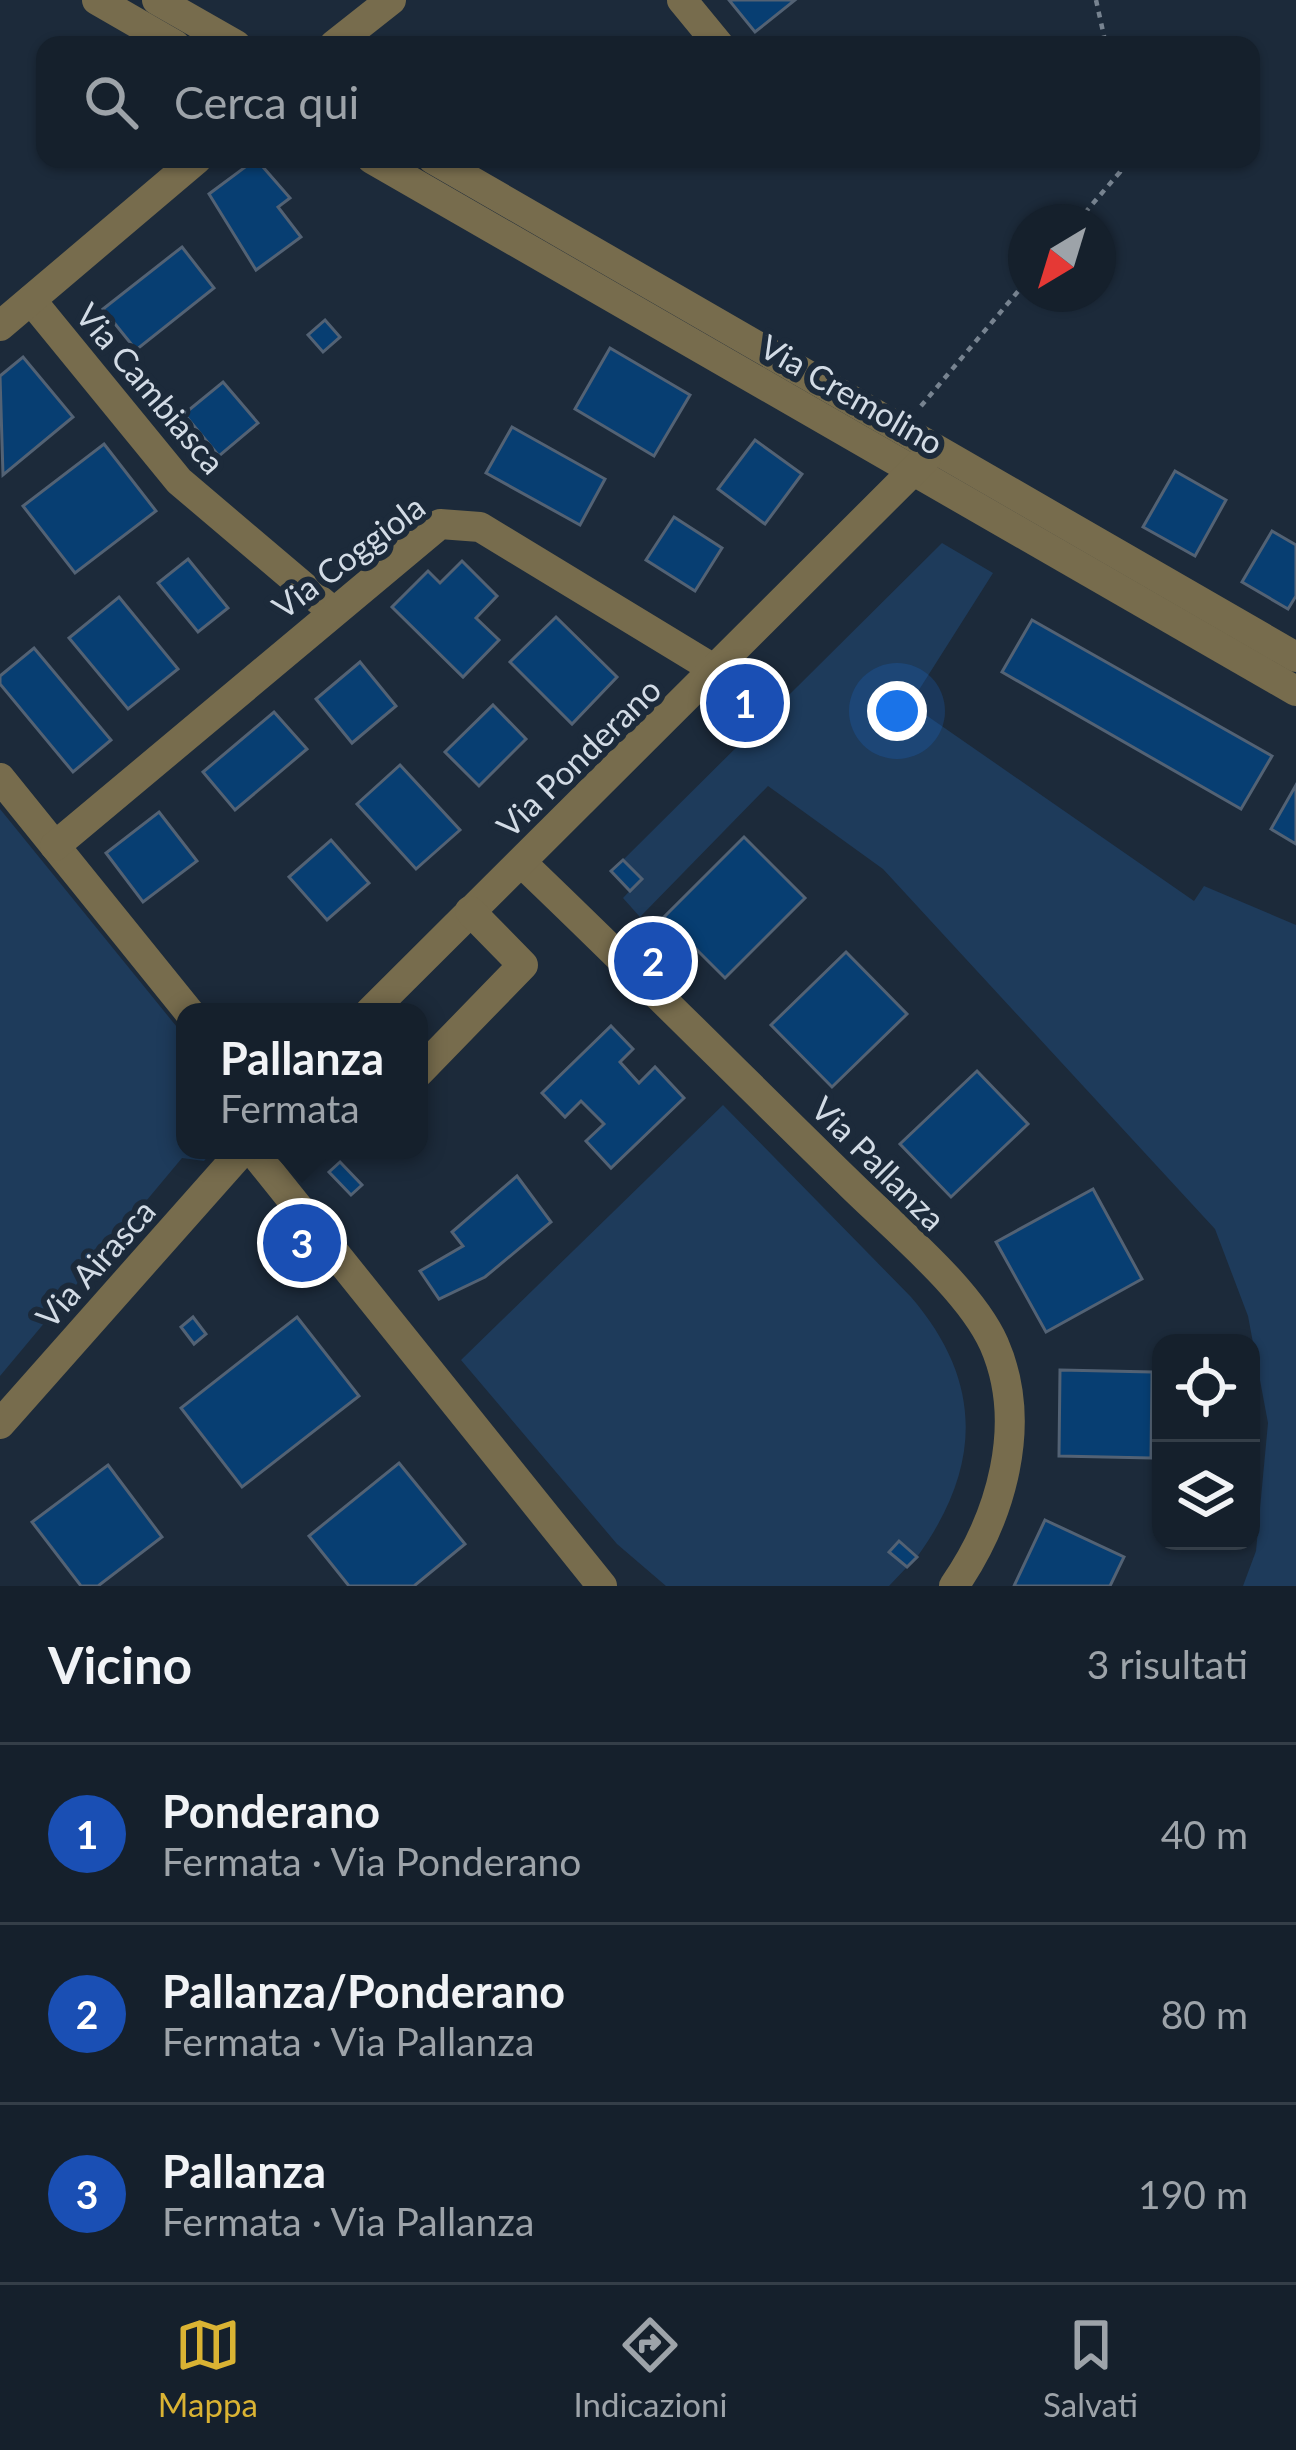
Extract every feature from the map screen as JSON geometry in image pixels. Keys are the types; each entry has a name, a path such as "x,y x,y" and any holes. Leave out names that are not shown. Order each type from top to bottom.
{"street":[{"path":"97,0 159,36"},
{"path":"157,0 220,36"},
{"path":"345,36 391,0"},
{"path":"682,0 712,36"},
{"path":"0,326 186,168"},
{"name":"Via Cremolino","path":"389,168 1296,657"},
{"name":"Via Cremolino","path":"449,168 900,430 924,460 1296,691"},
{"name":"Via Cambiasca","path":"31,300 196,498 331,610"},
{"name":"Via Ponderano","path":"379,1003 924,460"},
{"name":"Via Coggiola","path":"55,846 331,610 440,524 467,523 717,671"},
{"path":"0,778 182,1003"},
{"name":"Via Pallanza","path":"522,862 918,1251 993,1341 1010,1406 1008,1449 986,1533 954,1586"},
{"path":"428,1063 523,965 470,911"},
{"name":"Via Airasca","path":"0,1424 240,1159"},
{"path":"255,1159 602,1586"}],"path":[{"path":"1096,0 1104,36"},
{"path":"1092,204 1120,168"},
{"path":"900,430 1008,303"}],"shaded area":[{"path":"942,543 993,573 910,704 1194,901 1204,886 1296,925 1296,1586 1243,1586 1260,1550 1268,1423 1260,1380 1260,1334 1251,1334 1215,1229 883,869 768,786 640,917 623,898 641,879 623,860"},
{"path":"0,809 176,1026 176,1159 181,1159 0,1376"},
{"path":"723,1105 911,1297 952,1361 966,1425 963,1458 954,1490 917,1557 890,1552 907,1567 889,1586 666,1586 617,1544 461,1360"}],"building":[{"path":"729,0 795,0 755,32"},
{"path":"244,168 264,168 290,198 278,207 301,237 256,270 209,194"},
{"path":"182,247 214,288 136,350 103,309"},
{"path":"325,320 340,337 323,352 308,335"},
{"path":"610,348 690,395 654,456 575,409"},
{"path":"23,357 73,417 3,475 0,376"},
{"path":"223,382 258,423 219,456 184,414"},
{"path":"512,427 605,479 580,525 486,473"},
{"path":"755,440 802,474 765,524 718,489"},
{"path":"104,444 156,511 75,573 23,506"},
{"path":"1175,471 1226,500 1195,556 1143,527"},
{"path":"674,517 722,548 695,591 646,560"},
{"path":"1272,531 1296,545 1296,596 1288,609 1242,582"},
{"path":"188,559 228,608 198,632 158,583"},
{"path":"462,561 497,596 476,618 499,640 463,677 392,607 428,571 440,583"},
{"path":"119,597 178,669 128,709 69,638"},
{"path":"556,617 617,677 572,724 510,662"},
{"path":"1032,620 1272,756 1241,809 1002,672"},
{"path":"34,648 111,740 73,772 0,684 0,676"},
{"path":"360,662 396,706 352,743 316,699"},
{"path":"493,705 526,739 479,786 445,752"},
{"path":"274,712 307,749 235,810 203,772"},
{"path":"400,765 460,830 416,869 357,804"},
{"path":"1296,785 1296,844 1271,829"},
{"path":"159,812 197,861 143,902 106,853"},
{"path":"744,837 805,898 725,978 664,917"},
{"path":"331,840 369,883 327,920 289,877"},
{"path":"623,860 642,879 630,891 611,871"},
{"path":"846,952 907,1014 832,1087 771,1025"},
{"path":"611,1026 633,1049 620,1062 639,1083 655,1067 684,1098 611,1168 586,1141 604,1124 581,1101 565,1117 542,1093"},
{"path":"977,1071 1028,1124 951,1197 900,1144"},
{"path":"340,1162 362,1185 351,1195 329,1172"},
{"path":"517,1176 551,1222 485,1277 439,1299 420,1271 463,1246 452,1232"},
{"path":"1093,1189 1142,1279 1046,1332 996,1242"},
{"path":"193,1317 206,1334 194,1344 181,1327"},
{"path":"297,1317 359,1396 242,1487 181,1408"},
{"path":"1060,1370 1152,1372 1151,1458 1059,1456"},
{"path":"399,1463 465,1544 414,1586 349,1586 309,1536"},
{"path":"108,1465 162,1537 98,1586 81,1586 32,1522"},
{"path":"1045,1520 1124,1557 1110,1586 1014,1586"},
{"path":"899,1541 917,1557 907,1567 889,1552"}],"place":[{"name":"Ponderano","path":"745,703"},
{"name":"Pallanza/Ponderano","path":"653,961"},
{"name":"Pallanza","path":"302,1243"}]}
